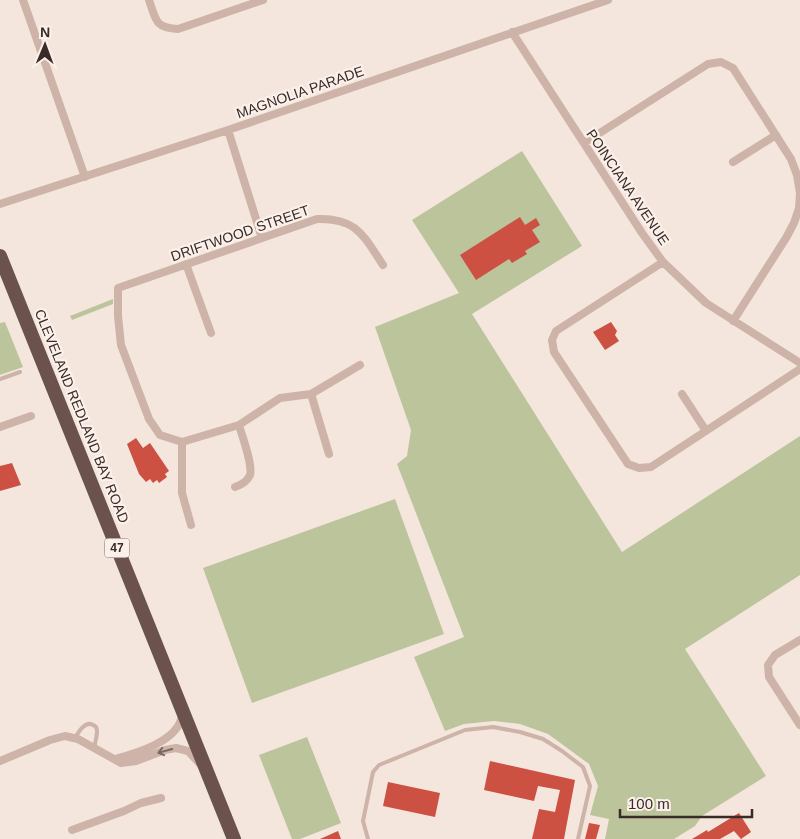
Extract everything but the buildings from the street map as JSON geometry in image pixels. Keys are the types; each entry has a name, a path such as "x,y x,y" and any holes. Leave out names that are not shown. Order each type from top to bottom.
{"highway":[{"name":"CLEVELAND REDLAND BAY ROAD","path":"0,256 234,839"}],"street":[{"path":"23,0 85,177"},
{"path":"149,0 156,21 166,28 178,29 263,0"},
{"name":"MAGNOLIA PARADE","path":"0,204 228,130 608,0"},
{"name":"POINCIANA AVENUE","path":"512,32 642,233 663,262 706,302 800,363"},
{"path":"584,143 708,64 721,62 733,68 791,159 797,175 800,193 799,208 794,223 733,321"},
{"path":"228,130 262,238"},
{"path":"733,162 776,135"},
{"name":"DRIFTWOOD STREET","path":"182,442 160,435 149,419 121,345 118,288 317,219 334,219 349,223 362,234 383,265"},
{"path":"663,262 556,331 552,340 554,352 628,464 639,468 651,467 800,369"},
{"path":"186,264 211,333"},
{"path":"191,525 182,493 182,442 239,425 280,398 311,394 360,365"},
{"path":"311,394 329,454"},
{"path":"682,394 706,431"},
{"path":"0,427 31,416"},
{"path":"235,487 243,484 250,476 250,466 239,425"},
{"path":"800,640 775,655 768,665 769,677 800,725"},
{"path":"115,759 165,740 178,728 182,709"},
{"path":"0,761 50,740 65,736 75,738 121,763 136,761 176,748 188,751 197,762 206,768"},
{"path":"72,830 124,812 141,803 161,798"}],"lane":[{"path":"0,379 20,372"},
{"path":"75,738 85,725 94,725 97,728 94,748"},
{"path":"368,839 362,821 373,772 379,765 465,730 493,727 543,739 583,768 590,786 578,839"}],"green space":[{"path":"522,151 582,246 472,314 622,552 800,436 800,575 685,649 766,776 702,816 695,826 674,839 605,839 609,819 590,815 598,786 589,764 548,734 520,724 494,721 464,724 445,731 414,657 464,637 397,464 407,456 411,430 375,327 459,293 412,220"},
{"path":"113,299 113,304 72,320 70,316"},
{"path":"5,322 23,367 0,375 0,323"},
{"path":"395,499 444,634 252,703 203,568"},
{"path":"307,737 341,823 300,839 292,839 259,755"}]}
